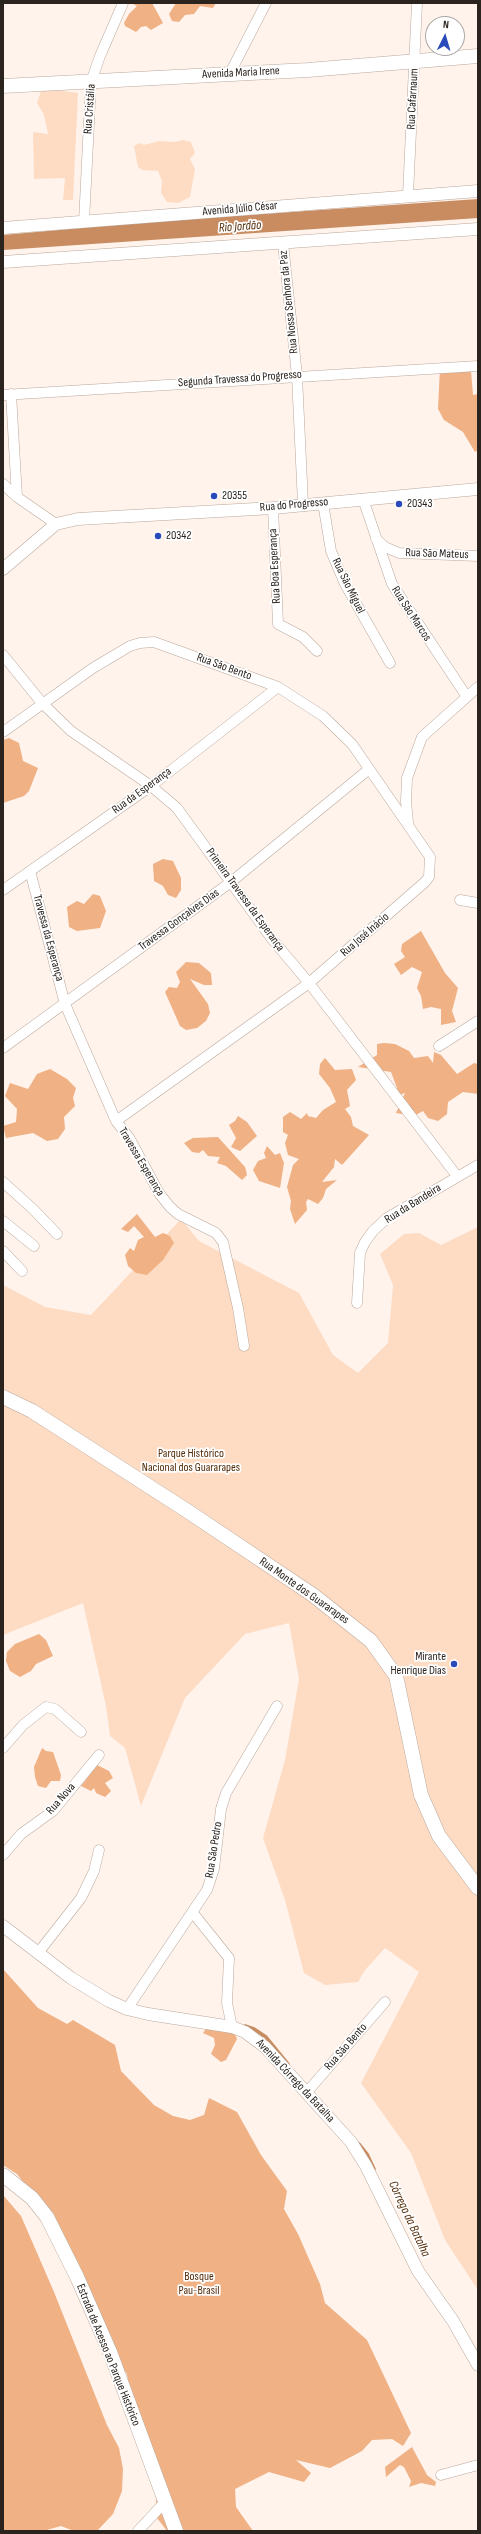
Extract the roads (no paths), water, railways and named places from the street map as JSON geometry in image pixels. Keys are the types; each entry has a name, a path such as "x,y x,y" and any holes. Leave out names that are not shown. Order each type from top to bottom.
{"main road":[{"name":"Avenida Maria Irene","path":"3,86 308,70 478,56"},
{"name":"Rua Monte dos Guararapes","path":"3,1398 32,1411 189,1512 313,1595 371,1641 396,1676 421,1795 438,1836 478,1888"},
{"name":"Estrada de Acesso ao Parque Histórico","path":"3,2175 32,2198 47,2216 77,2277 110,2352 164,2503 176,2531"}],"street":[{"name":"Rua Cristália","path":"84,222 91,82 100,56 123,3"},
{"path":"230,73 266,3"},
{"name":"Rua Cafarnaum","path":"408,195 417,3"},
{"name":"Avenida Júlio César","path":"3,228 408,195 478,191"},
{"path":"3,262 478,229"},
{"name":"Rua Nossa Senhora da Paz","path":"283,243 297,376 303,504"},
{"name":"Segunda Travessa do Progresso","path":"7,394 478,366"},
{"path":"7,394 17,497"},
{"path":"3,484 17,497 56,524 3,569"},
{"name":"Rua do Progresso","path":"56,524 100,517 272,508 478,489"},
{"name":"Rua São Marcos","path":"363,499 392,584 467,697"},
{"name":"Rua São Miguel","path":"323,503 331,550 344,584 390,663"},
{"name":"Rua Boa Esperança","path":"272,508 278,624 303,637 317,651"},
{"name":"Rua São Mateus","path":"376,539 385,547 399,553 478,556"},
{"name":"Rua São Bento","path":"3,732 93,668 140,643 154,642 278,687 323,716 352,744 368,770 409,826"},
{"name":"Primeira Travessa da Esperança","path":"3,655 42,704 71,730 150,786 177,808 272,939 309,983 457,1176"},
{"name":"Rua da Esperança","path":"3,890 150,786 278,687"},
{"name":"Rua José Inácio","path":"116,1121 309,983 429,877 431,868 427,851 409,826 406,801 407,778 415,752 422,737 478,687"},
{"name":"Travessa Gonçalves Dias","path":"3,1048 231,882 368,770"},
{"name":"Travessa da Esperança","path":"30,871 65,1004"},
{"path":"460,900 478,903"},
{"name":"Travessa Esperança","path":"65,1004 116,1121 130,1138 159,1193 170,1207 183,1217 216,1233 223,1242 238,1308 244,1346"},
{"path":"439,1046 478,1020"},
{"name":"Rua da Bandeira","path":"357,1303 360,1253 364,1242 387,1218 478,1165"},
{"path":"3,1182 34,1208 57,1234"},
{"path":"3,1222 34,1246"},
{"path":"3,1251 22,1271"},
{"name":"Rua São Pedro","path":"127,2009 193,1913 207,1890 214,1869 221,1809 226,1793 277,1706"},
{"path":"3,1748 23,1725 46,1708 55,1709 80,1732"},
{"name":"Rua Nova","path":"3,1855 21,1834 53,1811 98,1755"},
{"path":"38,1953 81,1898 94,1871 99,1850"},
{"path":"193,1913 229,1958 226,2003 232,2027"},
{"name":"Avenida Córrego da Batalha","path":"3,1926 97,1996 127,2009 232,2027 255,2038 352,2142 366,2166 418,2271 457,2327 478,2365"},
{"name":"Rua São Bento","path":"307,2092 385,2002"},
{"path":"441,2474 478,2465"},
{"path":"138,2531 164,2503"}],"water":[{"name":"Rio Jordão","path":"478,199 478,218 3,250 3,235 148,222"}],"waterway":[{"name":"Córrego da Batalha","path":"245,2026 254,2029 266,2037 288,2064"},
{"name":"Córrego da Batalha","path":"359,2144 367,2154 374,2169"}],"place":[{"name":"20355","path":"214,496"},
{"name":"20343","path":"399,504"},
{"name":"20342","path":"158,536"},
{"name":"Mirante Henrique Dias","path":"454,1664"}],"park label":[{"name":"Parque Histórico Nacional dos Guararapes","path":"191,1461"},
{"name":"Bosque Pau-Brasil","path":"199,2284"}]}
